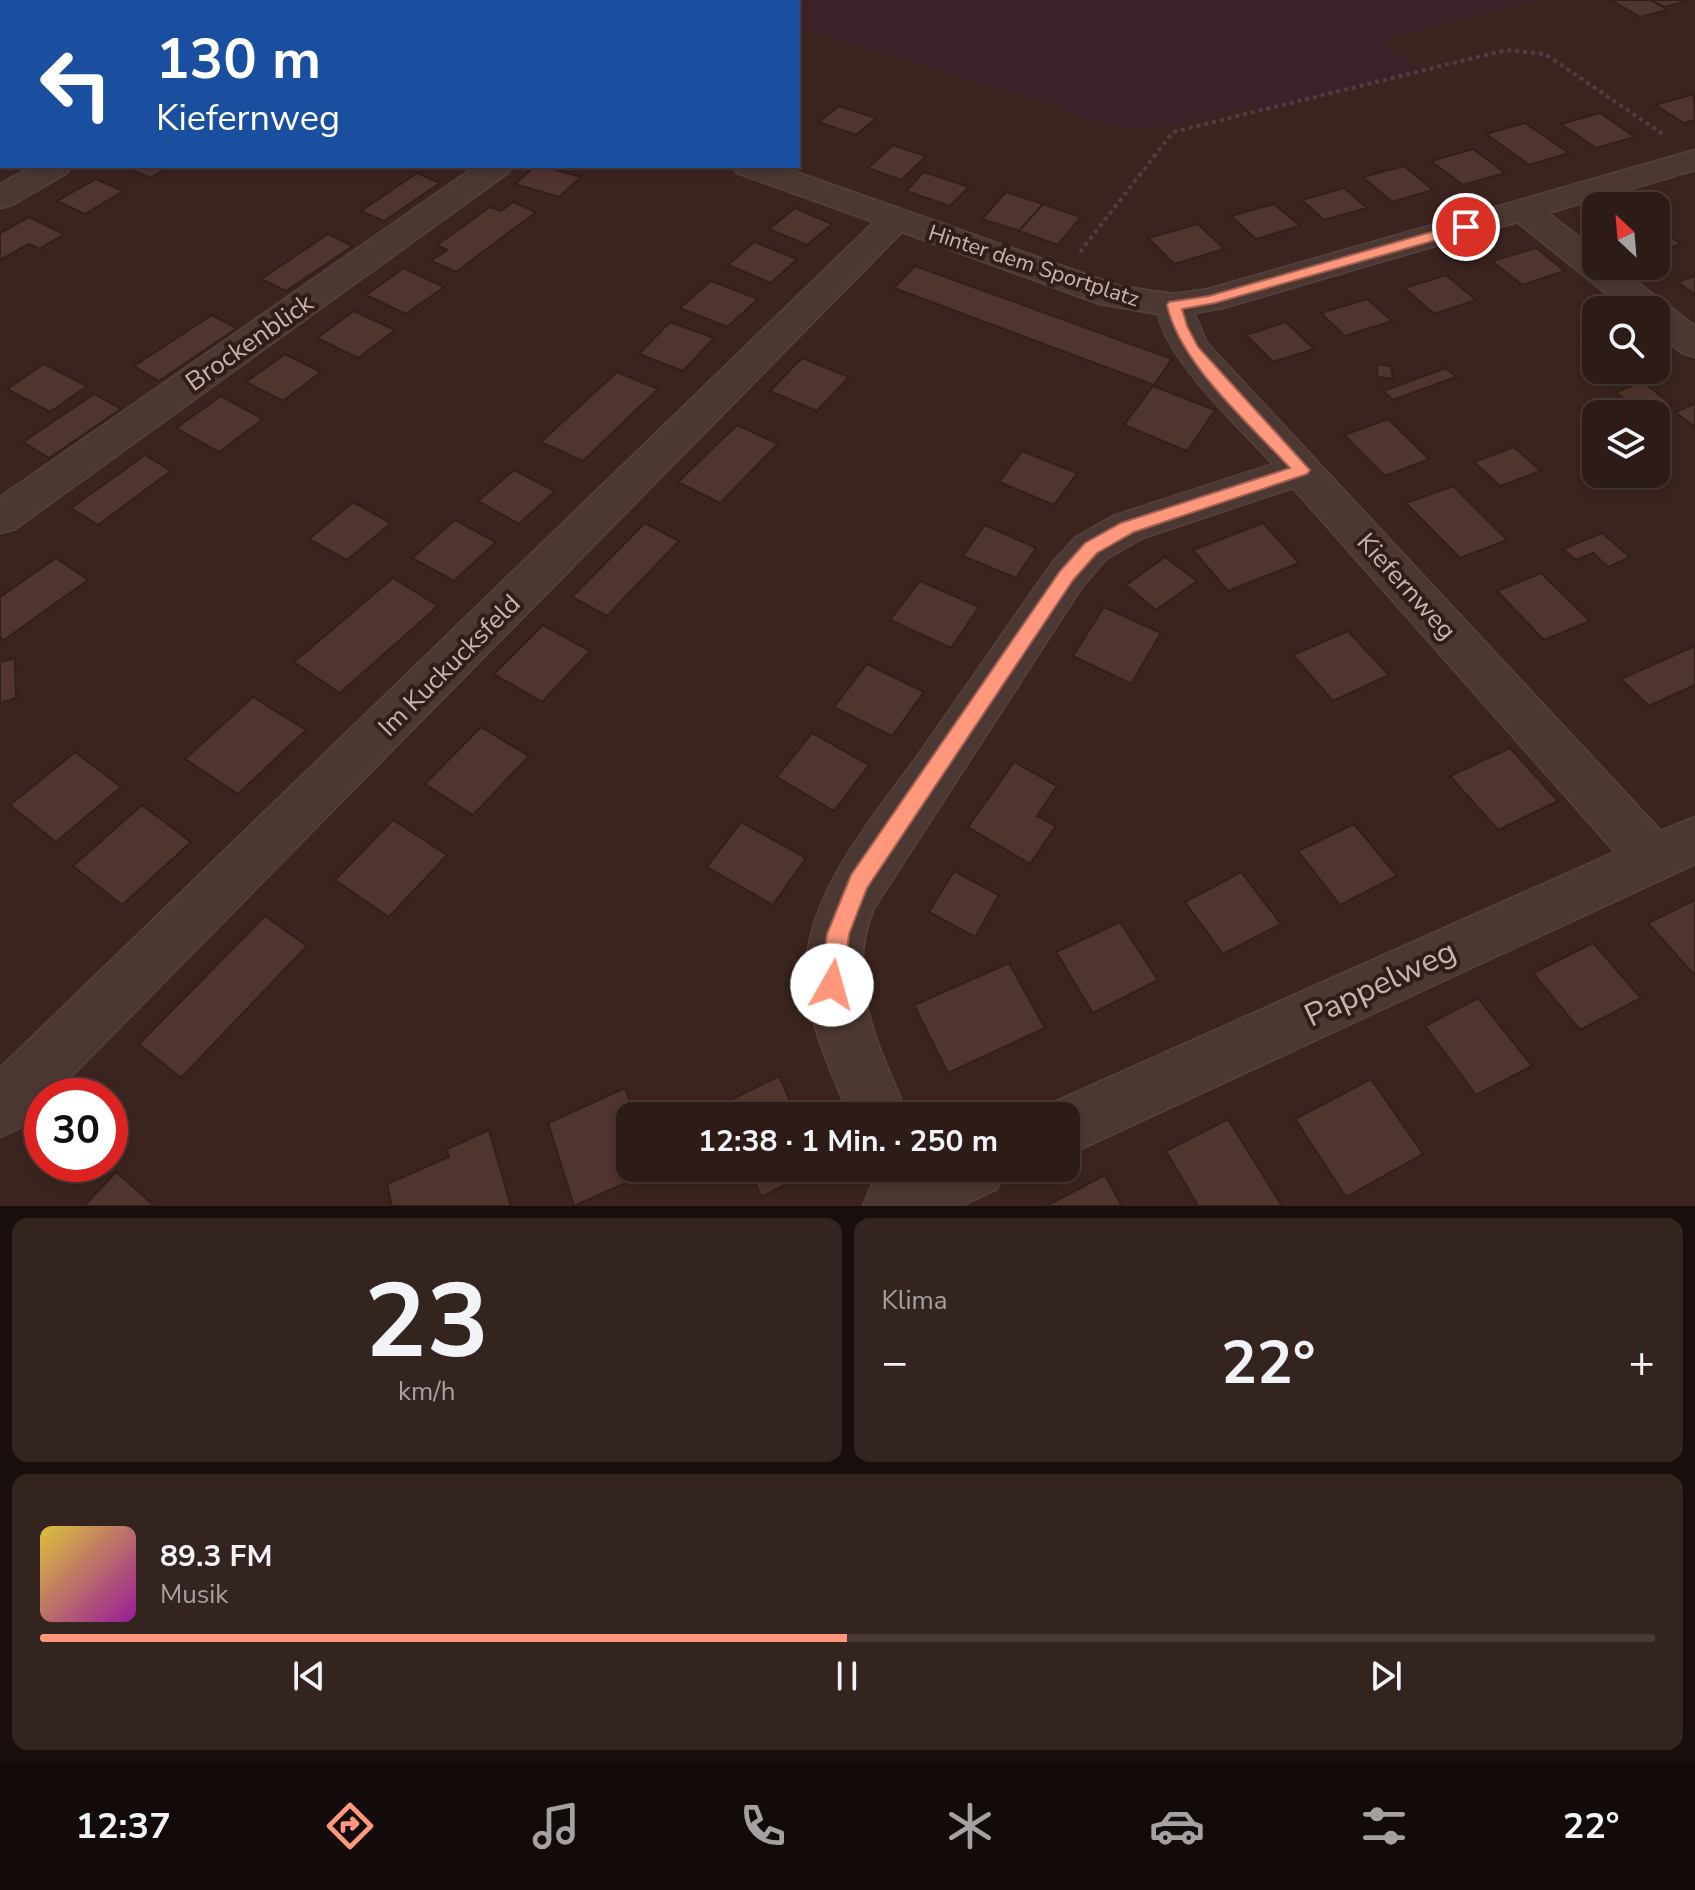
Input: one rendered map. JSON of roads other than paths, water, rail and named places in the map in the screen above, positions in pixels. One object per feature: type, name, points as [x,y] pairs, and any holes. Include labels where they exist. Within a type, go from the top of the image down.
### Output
[{"type":"street","name":"Hinter dem Sportplatz","points":[[754,168],[1113,296],[1174,305],[1220,297],[1523,210],[1685,151]]},
{"type":"street","points":[[0,198],[52,168]]},
{"type":"street","name":"Brockenblick","points":[[0,518],[494,168]]},
{"type":"street","points":[[1523,210],[1632,296]]},
{"type":"street","name":"Im Kuckucksfeld","points":[[0,1108],[896,219]]},
{"type":"street","name":"Kiefernweg","points":[[1174,305],[1179,326],[1192,350],[1301,470],[1675,850]]},
{"type":"street","points":[[1670,325],[1695,345]]},
{"type":"street","points":[[873,1102],[851,1052],[832,985],[838,934],[859,882],[1067,575],[1091,548],[1128,527],[1301,470]]},
{"type":"street","name":"Pappelweg","points":[[1080,1121],[1675,850]]},
{"type":"street","points":[[902,1190],[929,1182]]}]
